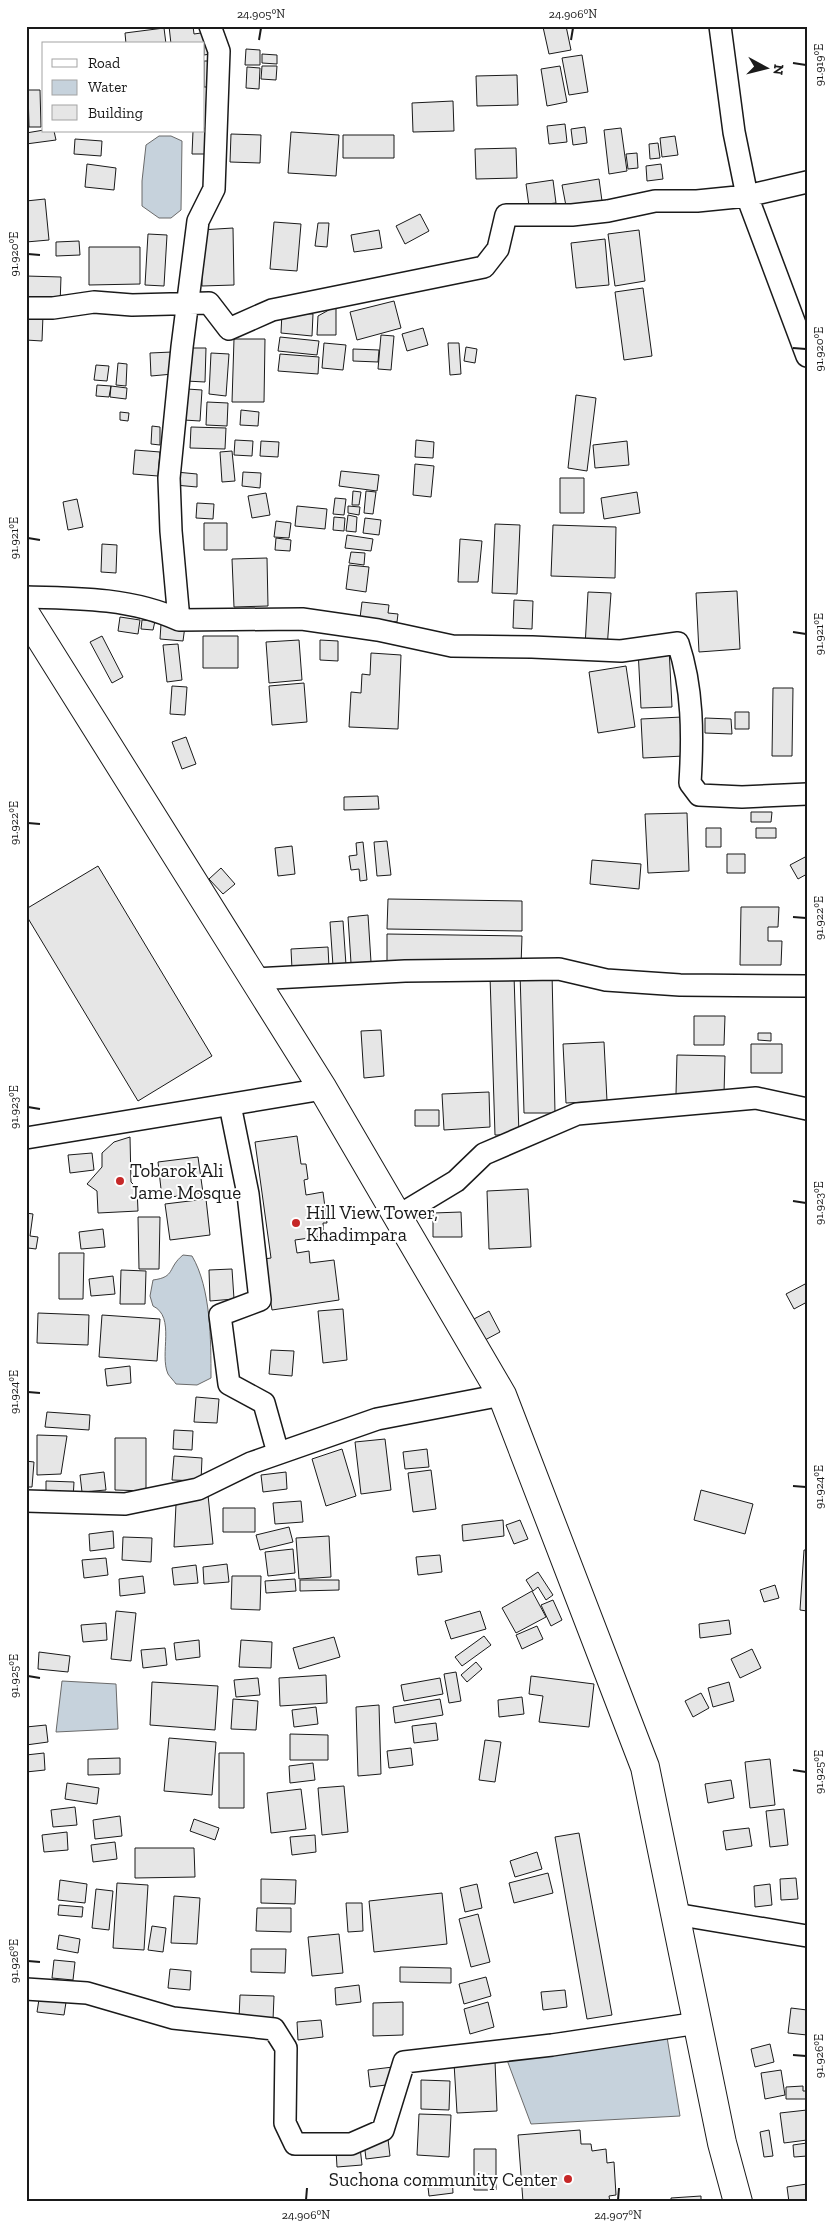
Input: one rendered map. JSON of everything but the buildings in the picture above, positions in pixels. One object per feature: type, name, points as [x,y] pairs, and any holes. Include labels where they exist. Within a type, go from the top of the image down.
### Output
[{"type":"highway","points":[[26,615],[324,1089],[502,1395],[645,1767],[722,2143],[738,2202]]},
{"type":"street","points":[[179,620],[170,531],[169,478],[178,380],[198,221],[214,188],[219,51],[210,26]]},
{"type":"street","points":[[720,26],[734,132],[747,196],[807,356]]},
{"type":"street","points":[[26,308],[53,308],[94,302],[132,305],[209,303],[229,329],[272,310],[484,267],[498,248],[506,215],[572,215],[608,211],[655,201],[697,201],[747,196],[807,182]]},
{"type":"street","points":[[26,597],[89,598],[162,612],[179,620],[302,619],[378,630],[452,646],[621,651],[678,643],[685,665],[693,740],[690,783],[699,795],[742,797],[807,794]]},
{"type":"street","points":[[254,978],[405,971],[559,969],[606,980],[670,985],[807,986]]},
{"type":"street","points":[[26,1138],[324,1089]]},
{"type":"street","points":[[398,1216],[456,1181],[484,1154],[577,1114],[756,1098],[807,1109]]},
{"type":"street","points":[[230,1105],[248,1194],[260,1300],[220,1315],[228,1384],[264,1403],[278,1453]]},
{"type":"street","points":[[26,1501],[125,1504],[198,1489],[251,1463],[377,1419],[502,1395]]},
{"type":"street","points":[[676,1914],[807,1936]]},
{"type":"street","points":[[26,1988],[87,1994],[173,2018],[274,2029],[286,2048],[285,2123],[295,2144],[352,2144],[383,2130],[404,2062],[552,2045],[698,2023]]},
{"type":"water","points":[[159,136],[171,136],[182,141],[181,210],[171,218],[159,218],[142,206],[142,181],[146,145]]},
{"type":"water","points":[[183,1255],[192,1256],[198,1269],[203,1283],[209,1315],[211,1378],[197,1385],[176,1384],[168,1374],[165,1356],[164,1318],[160,1311],[153,1306],[150,1296],[153,1280],[165,1277]]},
{"type":"water","points":[[62,1681],[116,1684],[118,1729],[56,1732]]},
{"type":"water","points":[[667,2037],[680,2116],[531,2124],[504,2052]]},
{"type":"place","name":"Tobarok Ali Jame Mosque","points":[[120,1181]]},
{"type":"place","name":"Hill View Tower, Khadimpara","points":[[296,1223]]},
{"type":"place","name":"Suchona community Center","points":[[568,2179]]}]
